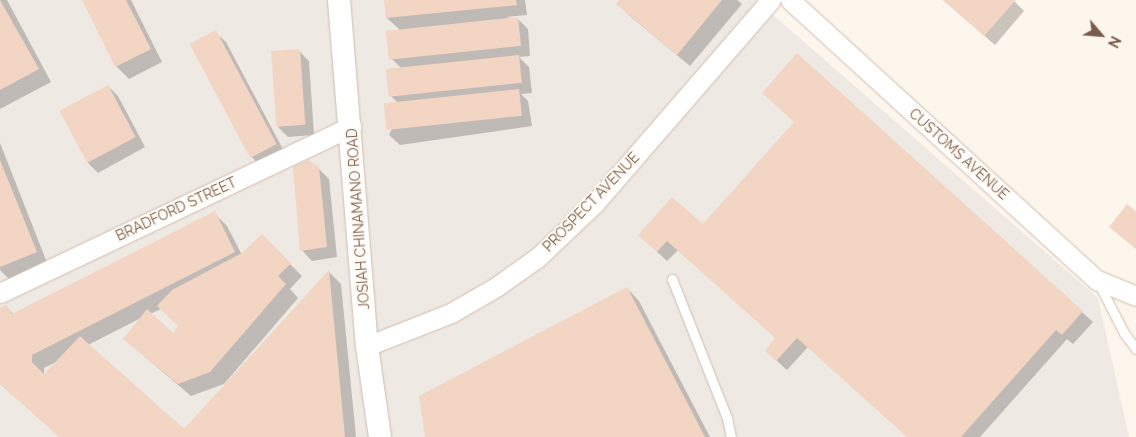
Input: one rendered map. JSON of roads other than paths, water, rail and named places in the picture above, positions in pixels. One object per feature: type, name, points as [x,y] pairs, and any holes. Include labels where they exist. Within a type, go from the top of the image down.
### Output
[{"type":"street","name":"JOSIAH CHINAMANO ROAD","points":[[339,0],[351,126],[367,346],[380,437]]},
{"type":"street","name":"PROSPECT AVENUE","points":[[367,346],[450,313],[496,287],[537,258],[594,204],[771,0]]},
{"type":"street","name":"CUSTOMS AVENUE","points":[[790,0],[1097,280],[1136,296]]},
{"type":"street","name":"BRADFORD STREET","points":[[0,293],[351,126]]},
{"type":"lane","points":[[672,279],[727,418],[731,437]]},
{"type":"lane","points":[[1097,280],[1124,333],[1136,349]]}]
